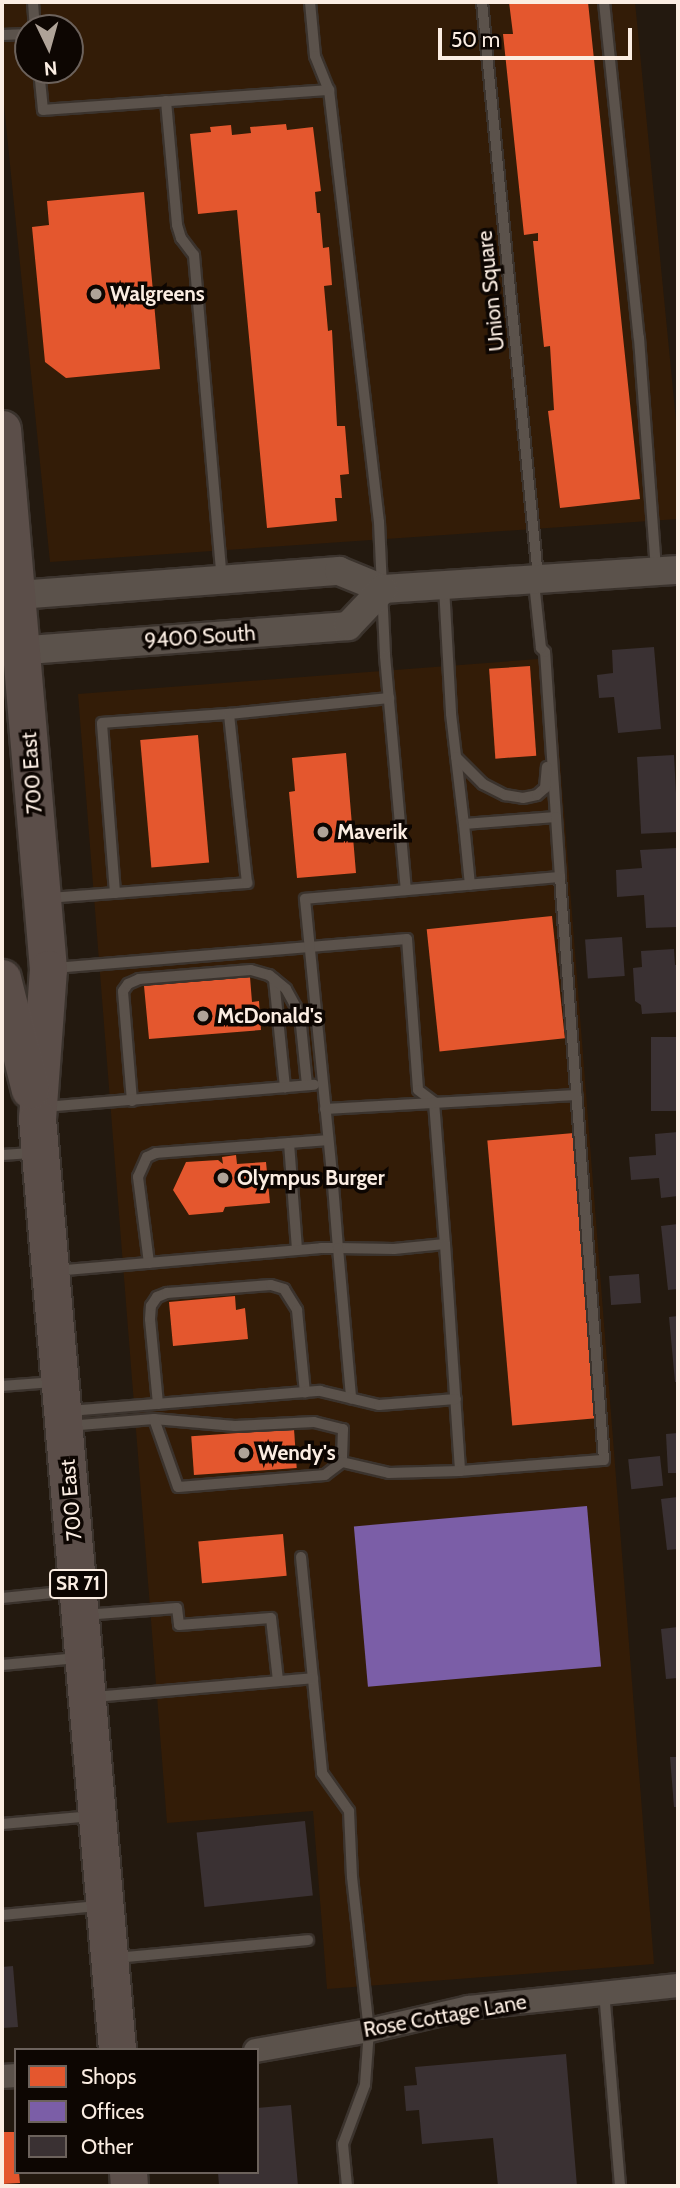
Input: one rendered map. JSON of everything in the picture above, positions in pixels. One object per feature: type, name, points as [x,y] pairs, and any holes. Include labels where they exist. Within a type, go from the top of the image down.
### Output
[{"type":"main road","name":"700 East","points":[[2,429],[18,595],[12,651],[48,969],[38,1126]]},
{"type":"main road","name":"700 East","points":[[2,978],[38,1126],[117,2048]]},
{"type":"street","points":[[18,595],[339,571],[383,589],[536,577],[667,571]]},
{"type":"street","name":"9400 South","points":[[12,651],[348,626],[383,589]]},
{"type":"street","name":"Rose Cottage Lane","points":[[259,2049],[369,2030],[468,2007],[678,1985]]},
{"type":"lane","points":[[310,2],[315,56],[329,90],[379,522],[389,698],[406,890]]},
{"type":"lane","name":"Union Square","points":[[482,2],[541,648]]},
{"type":"lane","points":[[604,2],[639,338],[667,571]]},
{"type":"lane","points":[[40,84],[43,110],[329,90]]},
{"type":"lane","points":[[166,101],[177,225],[181,238],[194,255],[222,579]]},
{"type":"lane","points":[[444,584],[449,676],[470,885]]},
{"type":"lane","points":[[342,1462],[389,1473],[460,1471],[604,1460],[545,652],[541,648],[538,653],[548,775],[545,788],[537,795],[523,798],[505,795],[483,784],[456,757]]},
{"type":"lane","points":[[115,893],[102,723],[389,698]]},
{"type":"lane","points":[[41,898],[247,883],[229,714]]},
{"type":"lane","points":[[464,824],[556,817]]},
{"type":"lane","points":[[351,1398],[305,899],[560,877]]},
{"type":"lane","points":[[48,969],[407,939],[418,1090],[434,1102],[460,1471]]},
{"type":"lane","points":[[132,1101],[123,991],[128,984],[139,979],[251,970],[274,979],[286,989],[296,1007],[301,1026],[307,1085]]},
{"type":"lane","points":[[274,979],[285,1087]]},
{"type":"lane","points":[[2,1156],[38,1126],[132,1101],[323,1084]]},
{"type":"lane","points":[[325,1108],[577,1095]]},
{"type":"lane","points":[[149,1263],[138,1177],[147,1157],[156,1153],[328,1140]]},
{"type":"lane","points":[[289,1143],[297,1250]]},
{"type":"lane","points":[[51,1271],[297,1250],[394,1249],[445,1244]]},
{"type":"lane","points":[[158,1404],[151,1306],[157,1297],[180,1292],[271,1285],[284,1289],[297,1310],[305,1393]]},
{"type":"lane","points":[[2,1386],[63,1406],[154,1419],[235,1426],[314,1422],[343,1429],[342,1462]]},
{"type":"lane","points":[[63,1406],[158,1404],[320,1391],[379,1405],[456,1399]]},
{"type":"lane","points":[[154,1419],[178,1487],[325,1475],[342,1462]]},
{"type":"lane","points":[[302,1557],[322,1773],[349,1811],[352,1877],[369,2030],[365,2085],[343,2144],[347,2186]]},
{"type":"lane","points":[[2,1598],[177,1608],[179,1625],[271,1618],[278,1680]]},
{"type":"lane","points":[[2,1665],[84,1658]]},
{"type":"lane","points":[[87,1698],[313,1678]]},
{"type":"lane","points":[[2,1824],[97,1816]]},
{"type":"lane","points":[[2,1914],[104,1906]]},
{"type":"lane","points":[[109,1958],[309,1940]]},
{"type":"lane","points":[[604,1991],[620,2186]]},
{"type":"shaded area","points":[[2,2],[635,2],[678,441],[678,519],[50,562],[2,85]]},
{"type":"shaded area","points":[[552,658],[654,1964],[327,1989],[313,1811],[167,1823],[78,694]]},
{"type":"building: Shops","points":[[509,2],[588,2],[640,499],[560,508],[548,411],[554,410],[550,346],[544,347],[533,241],[538,241],[538,233],[524,235],[503,34],[513,34]]},
{"type":"building: Shops","points":[[286,124],[287,130],[313,127],[321,191],[315,192],[317,213],[320,213],[323,248],[329,247],[332,285],[324,286],[328,331],[332,330],[337,426],[345,426],[349,474],[340,475],[342,498],[335,498],[337,521],[267,528],[237,210],[198,214],[190,134],[211,132],[210,127],[231,125],[232,135],[251,133],[250,127]]},
{"type":"building: Shops","name":"Walgreens","points":[[144,192],[160,369],[66,378],[45,362],[32,227],[49,225],[47,201]]},
{"type":"building: Shops","points":[[530,666],[536,756],[495,759],[489,669]]},
{"type":"building: Shops","points":[[198,735],[209,863],[151,868],[140,740]]},
{"type":"building: Shops","name":"Maverik","points":[[346,753],[356,873],[297,878],[289,792],[295,791],[292,758]]},
{"type":"building: Shops","points":[[552,916],[565,1038],[440,1051],[427,929]]},
{"type":"building: Shops","name":"McDonald's","points":[[250,977],[252,1002],[259,1001],[261,1030],[149,1039],[144,986]]},
{"type":"building: Shops","points":[[574,1133],[599,1418],[512,1425],[487,1141]]},
{"type":"building: Shops","name":"Olympus Burger","points":[[236,1155],[237,1164],[266,1162],[270,1203],[225,1207],[223,1212],[189,1215],[173,1190],[186,1162],[218,1160],[223,1164],[222,1157]]},
{"type":"building: Shops","points":[[235,1296],[236,1310],[245,1308],[248,1339],[173,1346],[169,1302]]},
{"type":"building: Shops","name":"Wendy's","points":[[294,1429],[297,1468],[194,1475],[191,1436]]},
{"type":"building: Shops","points":[[283,1534],[287,1576],[202,1583],[198,1541]]},
{"type":"building: Shops","points":[[2,2132],[14,2132],[14,2174],[19,2174],[20,2183],[2,2184]]},
{"type":"building: Offices","points":[[587,1506],[601,1666],[368,1687],[354,1526]]},
{"type":"building: Other","points":[[654,647],[661,729],[618,733],[614,697],[599,698],[597,675],[613,673],[612,650]]},
{"type":"building: Other","points":[[674,755],[678,832],[641,834],[637,757]]},
{"type":"building: Other","points":[[677,848],[678,927],[646,928],[644,895],[617,897],[616,870],[642,868],[640,850]]},
{"type":"building: Other","points":[[622,937],[625,976],[588,978],[585,940]]},
{"type":"building: Other","points":[[674,949],[675,965],[678,965],[678,1012],[642,1014],[641,1005],[635,1001],[633,968],[642,967],[641,951]]},
{"type":"building: Other","points":[[651,1037],[678,1037],[678,1111],[651,1111]]},
{"type":"building: Other","points":[[678,1132],[678,1196],[661,1198],[659,1178],[631,1180],[629,1157],[656,1155],[655,1134]]},
{"type":"building: Other","points":[[678,1224],[678,1289],[668,1290],[661,1226]]},
{"type":"building: Other","points":[[639,1274],[641,1303],[611,1305],[609,1276]]},
{"type":"building: Other","points":[[678,1316],[678,1382],[675,1382],[669,1317]]},
{"type":"building: Other","points":[[678,1433],[678,1473],[668,1473],[666,1434]]},
{"type":"building: Other","points":[[660,1456],[663,1486],[631,1489],[628,1459]]},
{"type":"building: Other","points":[[678,1497],[678,1549],[667,1550],[661,1499]]},
{"type":"building: Other","points":[[678,1627],[678,1678],[666,1679],[661,1629]]},
{"type":"building: Other","points":[[670,1757],[678,1757],[678,1807],[674,1807]]},
{"type":"building: Other","points":[[305,1821],[313,1896],[204,1907],[197,1832]]},
{"type":"building: Other","points":[[13,1966],[18,2027],[2,2028],[2,1967]]},
{"type":"building: Other","points":[[566,2054],[577,2186],[498,2186],[493,2138],[422,2144],[419,2110],[406,2111],[404,2086],[417,2085],[415,2067]]},
{"type":"building: Other","points":[[291,2105],[298,2186],[219,2186],[218,2174],[259,2174],[259,2108]]},
{"type":"place","name":"Walgreens","points":[[96,294]]},
{"type":"place","name":"Maverik","points":[[323,832]]},
{"type":"place","name":"McDonald's","points":[[203,1016]]},
{"type":"place","name":"Olympus Burger","points":[[223,1178]]},
{"type":"place","name":"Wendy's","points":[[244,1453]]}]
